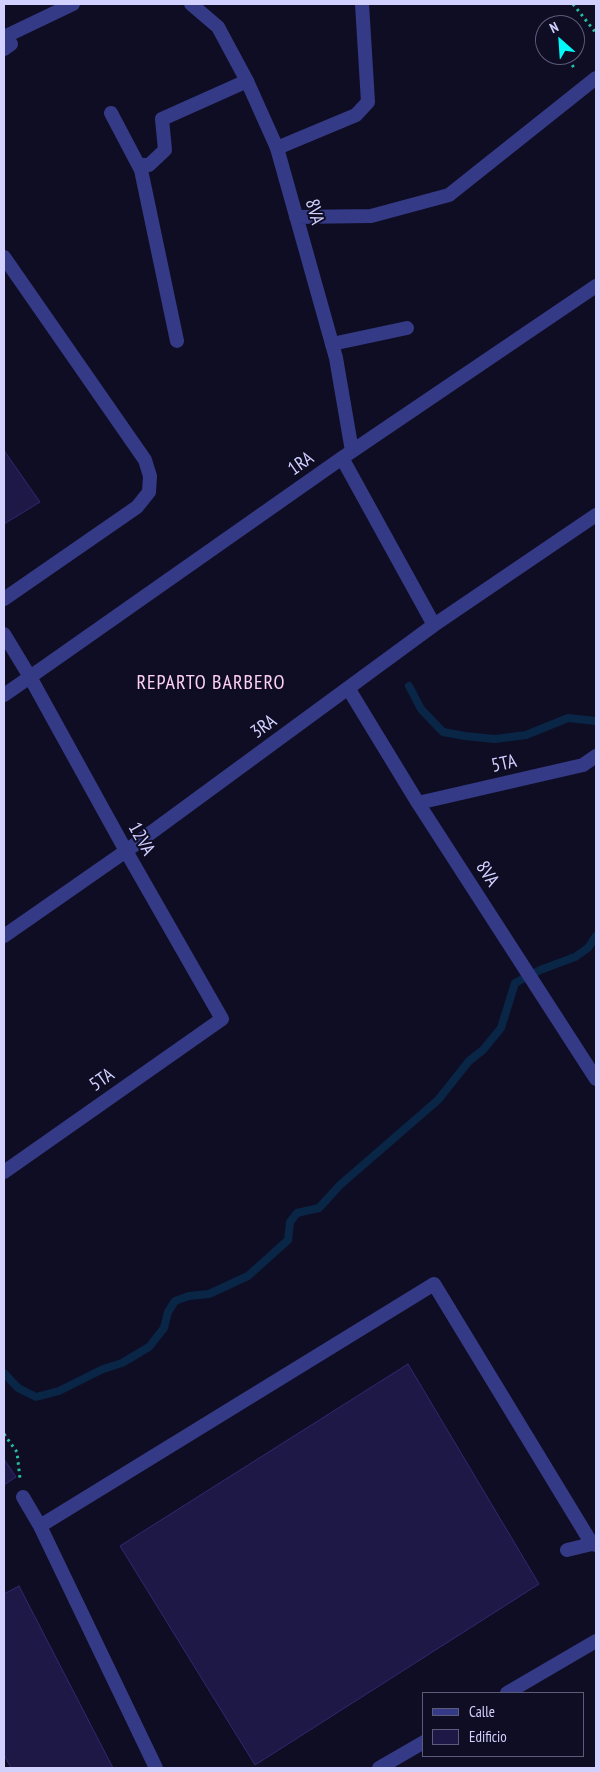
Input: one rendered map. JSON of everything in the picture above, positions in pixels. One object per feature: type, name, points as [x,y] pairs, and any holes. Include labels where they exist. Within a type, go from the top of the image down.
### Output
[{"type":"street","points":[[5,41],[73,4]]},
{"type":"street","name":"8VA","points":[[191,4],[218,27],[247,81],[277,148],[332,344],[347,454],[434,625]]},
{"type":"street","points":[[277,148],[356,115],[368,102],[362,4]]},
{"type":"street","points":[[296,217],[371,216],[449,195],[596,78]]},
{"type":"street","points":[[139,165],[149,165],[165,150],[162,119],[247,81]]},
{"type":"street","points":[[111,113],[139,165],[177,341]]},
{"type":"street","points":[[4,257],[145,460],[150,476],[149,492],[137,507],[4,599]]},
{"type":"street","name":"1RA","points":[[4,695],[347,454],[596,286]]},
{"type":"street","points":[[332,344],[407,328]]},
{"type":"street","name":"3RA","points":[[4,936],[126,851],[434,625],[596,515]]},
{"type":"street","name":"12VA","points":[[4,634],[222,1019]]},
{"type":"street","name":"8VA","points":[[348,688],[418,803],[596,1079]]},
{"type":"street","name":"5TA","points":[[418,803],[583,765],[596,756]]},
{"type":"street","name":"5TA","points":[[4,1172],[222,1019]]},
{"type":"street","points":[[40,1526],[434,1284],[594,1544],[567,1550]]},
{"type":"street","points":[[23,1497],[40,1526],[156,1768]]},
{"type":"street","points":[[509,1692],[596,1641]]},
{"type":"street","points":[[379,1768],[422,1743]]},
{"type":"path","points":[[573,4],[596,34]]},
{"type":"path","points":[[4,1434],[16,1452],[23,1497]]},
{"type":"building","points":[[4,453],[40,502],[4,524]]},
{"type":"building","points":[[408,1364],[539,1584],[255,1765],[120,1546]]},
{"type":"building","points":[[4,1459],[16,1477],[4,1485]]},
{"type":"building","points":[[19,1586],[113,1768],[11,1768],[4,1755],[4,1594]]},
{"type":"waterway","points":[[409,686],[421,709],[443,732],[495,739],[526,735],[568,718],[596,721]]},
{"type":"waterway","points":[[4,1373],[18,1388],[36,1397],[59,1391],[103,1369],[122,1363],[149,1347],[164,1328],[168,1312],[175,1301],[189,1296],[209,1294],[248,1276],[288,1240],[290,1222],[297,1213],[319,1208],[340,1185],[438,1100],[469,1061],[483,1050],[501,1028],[515,983],[540,970],[575,957],[588,948],[596,936]]},
{"type":"district","name":"REPARTO BARBERO","points":[[211,683]]}]
